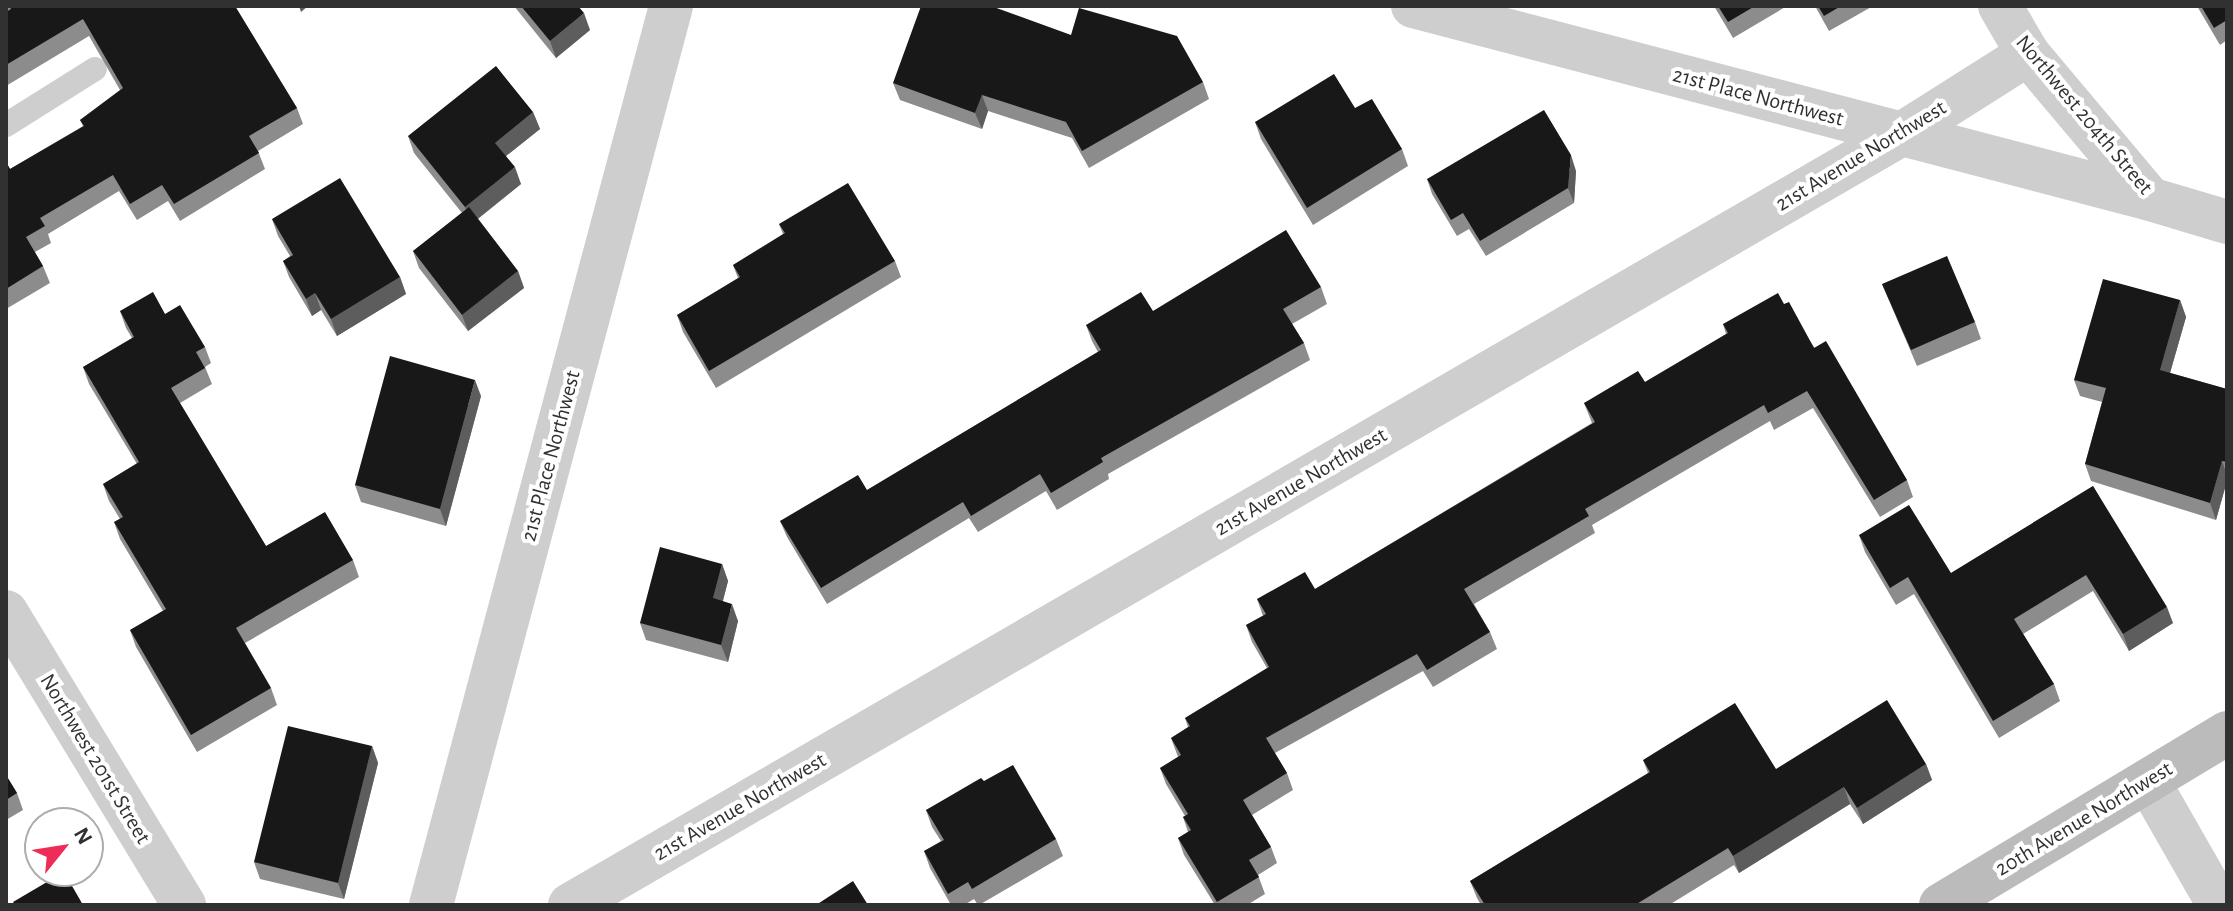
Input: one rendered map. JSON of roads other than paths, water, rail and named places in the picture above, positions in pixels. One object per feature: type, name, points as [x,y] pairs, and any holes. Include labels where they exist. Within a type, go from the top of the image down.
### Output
[{"type":"street","name":"21st Place Northwest","points":[[431,905],[671,6]]},
{"type":"street","name":"21st Place Northwest","points":[[1413,6],[2150,199]]},
{"type":"street","name":"Northwest 204th Street","points":[[2000,6],[2028,54],[2150,199],[2227,222]]},
{"type":"street","name":"21st Avenue Northwest","points":[[570,905],[1900,135],[2028,54]]},
{"type":"street","name":"Northwest 201st Street","points":[[6,612],[184,905]]},
{"type":"street","name":"20th Avenue Northwest","points":[[1941,905],[2227,733]]},
{"type":"street","points":[[2148,781],[2219,905]]},
{"type":"lane","points":[[6,125],[95,69]]}]
